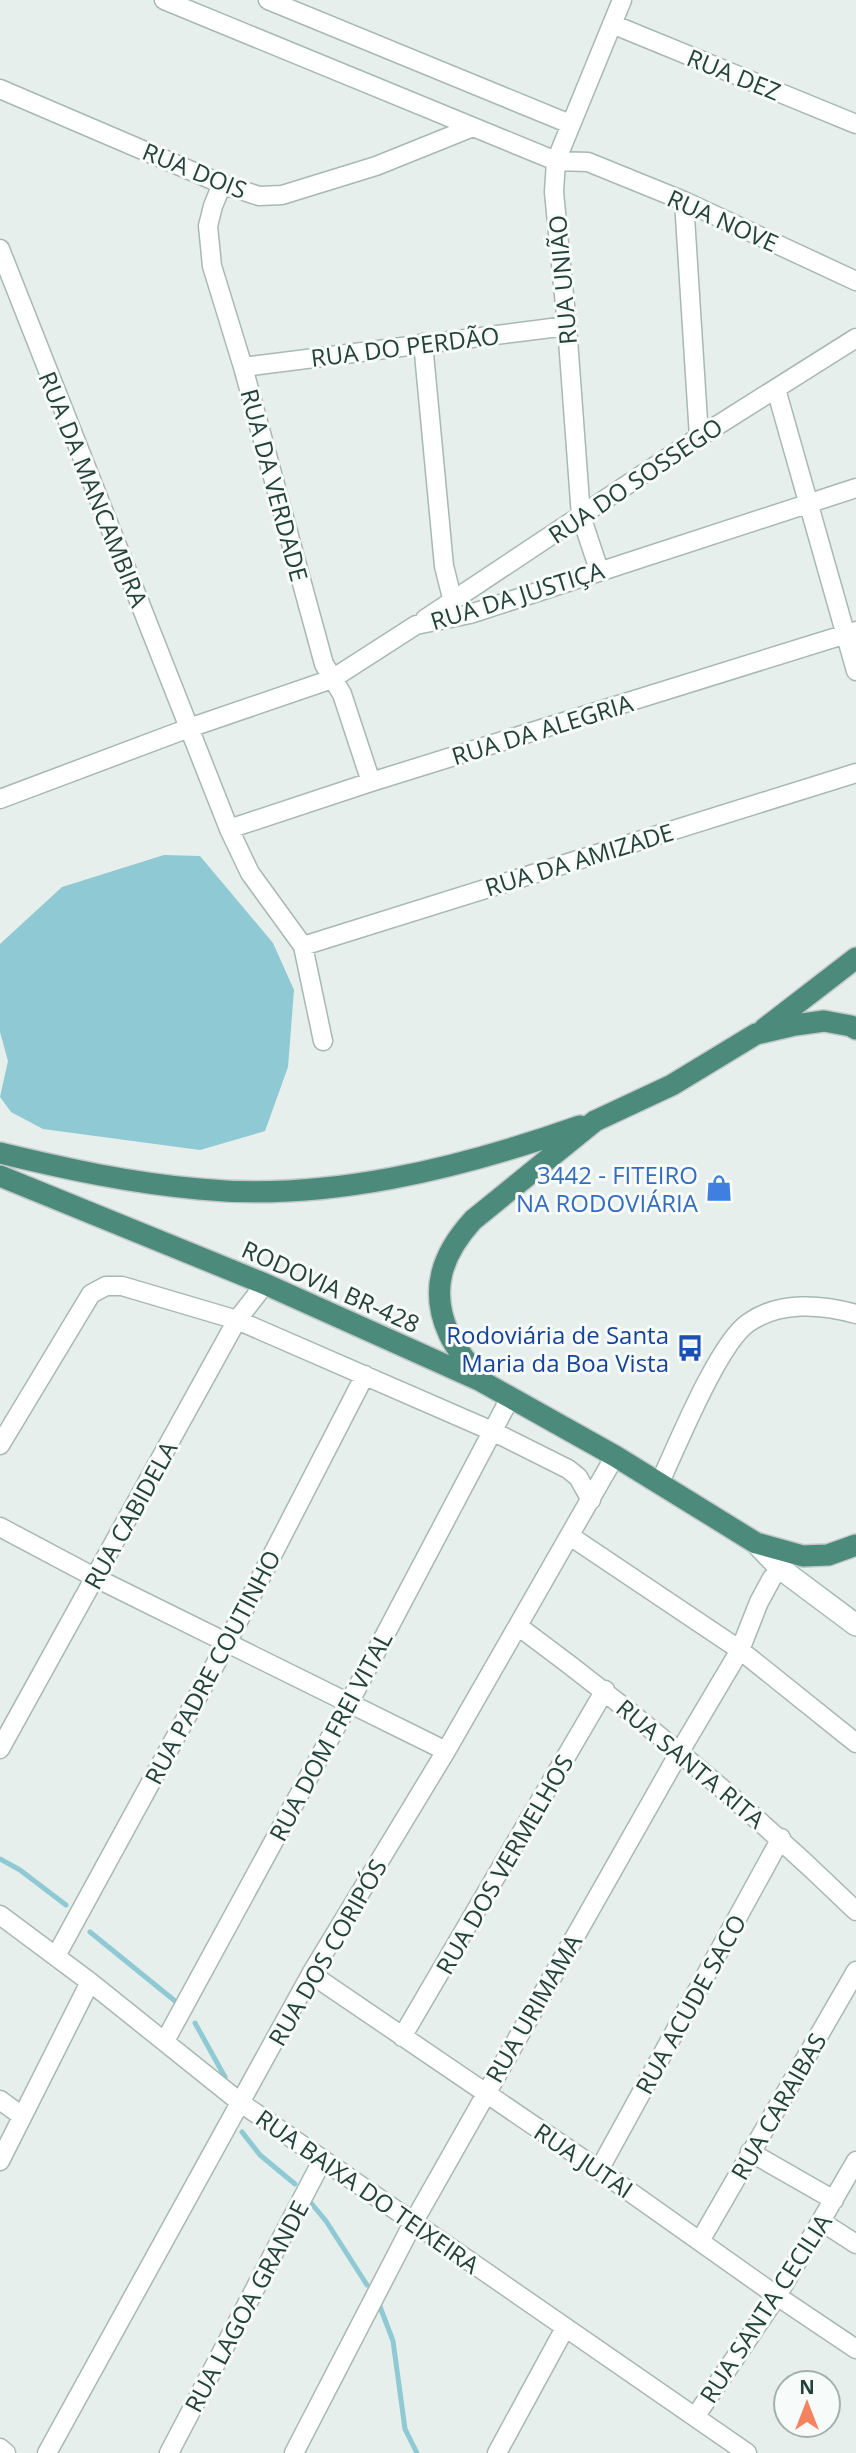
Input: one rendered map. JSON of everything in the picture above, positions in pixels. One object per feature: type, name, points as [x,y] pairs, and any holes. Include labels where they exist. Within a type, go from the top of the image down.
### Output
[{"type":"highway","points":[[0,1153],[92,1175],[201,1189],[295,1191],[404,1177],[522,1147],[595,1121],[673,1085],[757,1034],[856,958]]},
{"type":"highway","points":[[757,1034],[824,1021],[851,1026],[856,1030]]},
{"type":"highway","points":[[481,1381],[449,1335],[439,1288],[443,1262],[458,1237],[473,1220],[595,1121]]},
{"type":"highway","name":"RODOVIA BR-428","points":[[0,1176],[265,1284],[481,1381],[660,1482],[756,1543],[803,1556],[828,1555],[856,1545]]},
{"type":"main road","points":[[756,1543],[781,1569],[856,1625]]},
{"type":"street","points":[[164,0],[556,161]]},
{"type":"street","points":[[268,0],[570,124],[573,146],[589,162]]},
{"type":"street","name":"RUA UNIÃO","points":[[598,570],[581,516],[554,192],[556,161],[622,0]]},
{"type":"street","name":"RUA DEZ","points":[[612,24],[856,124]]},
{"type":"street","points":[[0,89],[0,94]]},
{"type":"street","name":"RUA DOIS","points":[[0,89],[222,184],[259,196],[282,195],[376,166],[473,127]]},
{"type":"street","name":"RUA NOVE","points":[[556,161],[589,162],[684,201],[856,281]]},
{"type":"street","name":"RUA DA VERDADE","points":[[222,184],[208,226],[212,266],[243,367],[324,664],[342,694],[371,782]]},
{"type":"street","points":[[684,201],[699,437]]},
{"type":"street","name":"RUA DA MANCAMBIRA","points":[[0,249],[229,829],[250,873],[303,946]]},
{"type":"street","name":"RUA DO PERDÃO","points":[[243,367],[567,326]]},
{"type":"street","name":"RUA DO SOSSEGO","points":[[416,625],[699,437],[856,338]]},
{"type":"street","points":[[423,344],[444,566],[453,602]]},
{"type":"street","points":[[776,389],[808,503],[850,632],[856,671]]},
{"type":"street","name":"RUA DA JUSTIÇA","points":[[190,728],[332,678],[416,625],[470,614],[598,570],[856,488]]},
{"type":"street","name":"RUA DA ALEGRIA","points":[[229,829],[850,632]]},
{"type":"street","points":[[0,799],[190,728]]},
{"type":"street","name":"RUA DA AMIZADE","points":[[303,946],[856,773]]},
{"type":"street","points":[[303,946],[323,1041]]},
{"type":"street","name":"RUA CABIDELA","points":[[0,1749],[237,1320],[265,1284]]},
{"type":"street","points":[[0,1444],[91,1294],[106,1286],[122,1286],[237,1320],[492,1431],[568,1469],[578,1477],[592,1500]]},
{"type":"street","points":[[660,1482],[722,1354],[746,1324],[772,1311],[804,1306],[856,1314]]},
{"type":"street","name":"RUA PADRE COUTINHO","points":[[56,1956],[228,1641],[365,1375]]},
{"type":"street","name":"RUA DOM FREI VITAL","points":[[165,2041],[349,1703],[509,1398]]},
{"type":"street","name":"RUA DOS CORIPÓS","points":[[47,2453],[311,1974],[446,1751],[615,1456]]},
{"type":"street","points":[[0,1527],[96,1578],[446,1751]]},
{"type":"street","points":[[570,1536],[740,1650],[856,1743]]},
{"type":"street","name":"RUA URIMAMA","points":[[294,2453],[414,2222],[485,2093],[740,1650],[759,1602],[772,1578],[781,1569]]},
{"type":"street","name":"RUA SANTA RITA","points":[[518,1626],[605,1690],[781,1838],[856,1911]]},
{"type":"street","name":"RUA DOS VERMELHOS","points":[[402,2037],[605,1690]]},
{"type":"street","name":"RUA ACUDE SACO","points":[[599,2170],[781,1838]]},
{"type":"street","name":"RUA BAIXA DO TEIXEIRA","points":[[0,1915],[90,1982],[241,2103],[747,2453]]},
{"type":"street","name":"RUA CARAIBAS","points":[[700,2241],[856,1971]]},
{"type":"street","name":"RUA JUTAI","points":[[311,1974],[856,2349]]},
{"type":"street","points":[[0,2161],[90,1982]]},
{"type":"street","points":[[0,2100],[22,2116]]},
{"type":"street","points":[[750,2152],[834,2200]]},
{"type":"street","name":"RUA LAGOA GRANDE","points":[[169,2453],[323,2160]]},
{"type":"street","name":"RUA SANTA CECILIA","points":[[695,2417],[777,2296],[856,2161]]},
{"type":"street","points":[[822,2222],[856,2244]]},
{"type":"street","points":[[497,2453],[565,2328]]},
{"type":"street","points":[[0,2448],[6,2453]]},
{"type":"water","points":[[164,855],[200,856],[273,943],[294,990],[288,1067],[265,1131],[200,1150],[43,1129],[11,1112],[0,1097],[8,1061],[0,1032],[0,944],[62,887]]},
{"type":"waterway","points":[[0,1859],[20,1870],[66,1905]]},
{"type":"waterway","points":[[90,1932],[180,2005]]},
{"type":"waterway","points":[[195,2023],[225,2077]]},
{"type":"waterway","points":[[242,2132],[260,2155],[295,2184]]},
{"type":"waterway","points":[[311,2203],[326,2221],[367,2285]]},
{"type":"waterway","points":[[379,2304],[393,2341],[405,2429],[417,2453]]},
{"type":"place","name":"3442 - FITEIRO NA RODOVIÁRIA","points":[[719,1188]]},
{"type":"place","name":"Rodoviária de Santa Maria da Boa Vista","points":[[690,1348]]}]
